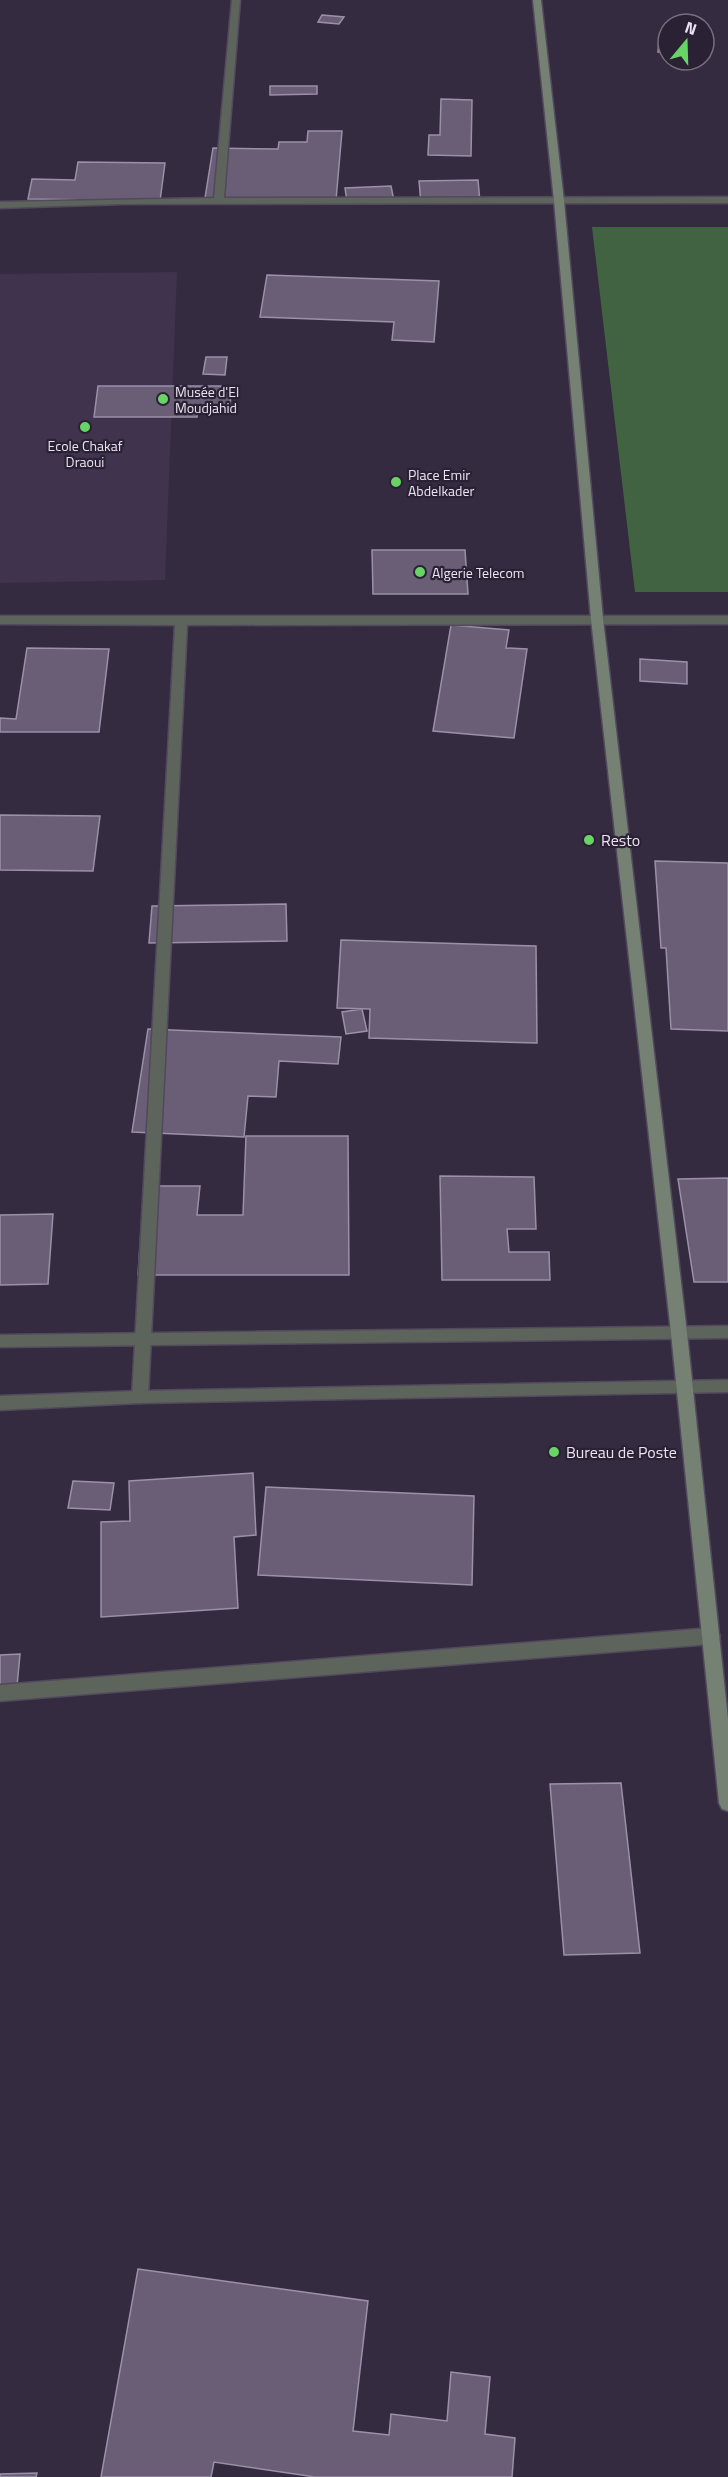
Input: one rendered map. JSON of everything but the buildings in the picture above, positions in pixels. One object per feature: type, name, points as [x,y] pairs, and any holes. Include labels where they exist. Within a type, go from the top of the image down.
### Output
[{"type":"main road","points":[[537,0],[559,201],[597,619],[679,1333],[728,1803]]},
{"type":"street","points":[[219,201],[236,0]]},
{"type":"street","points":[[0,205],[219,201],[728,200]]},
{"type":"street","points":[[0,621],[728,620]]},
{"type":"street","points":[[140,1397],[181,622]]},
{"type":"street","points":[[0,1341],[728,1332]]},
{"type":"street","points":[[0,1403],[140,1397],[728,1386]]},
{"type":"street","points":[[0,1693],[711,1636]]},
{"type":"shaded area","name":"Ecole Chakaf Draoui","points":[[177,272],[165,580],[0,583],[0,274]]},
{"type":"green space","points":[[592,227],[728,227],[728,592],[635,592]]},
{"type":"place","name":"Musée d'El Moudjahid","points":[[163,399]]},
{"type":"place","name":"Ecole Chakaf Draoui","points":[[85,427]]},
{"type":"place","name":"Place Emir Abdelkader","points":[[396,482]]},
{"type":"place","name":"Algerie Telecom","points":[[420,572]]},
{"type":"place","name":"Resto","points":[[589,840]]},
{"type":"place","name":"Bureau de Poste","points":[[554,1452]]}]
